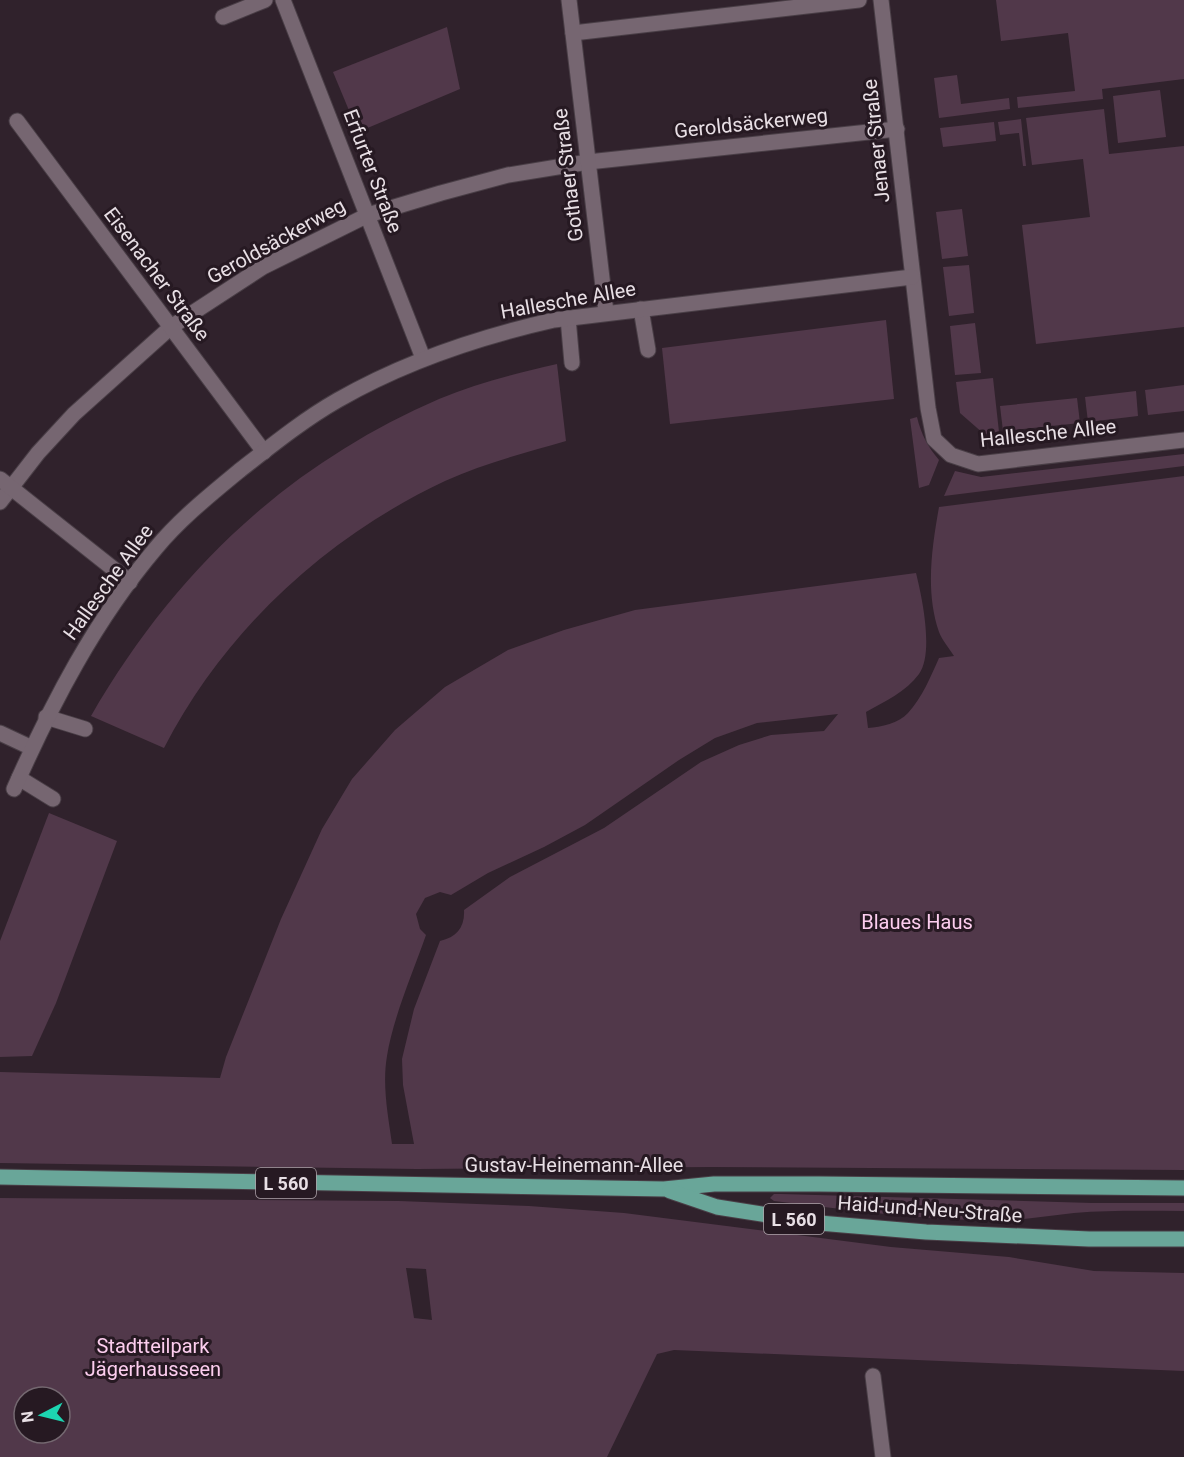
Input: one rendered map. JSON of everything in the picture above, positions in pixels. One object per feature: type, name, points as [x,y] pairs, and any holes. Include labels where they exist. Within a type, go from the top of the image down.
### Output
[{"type":"main road","name":"Gustav-Heinemann-Allee","points":[[0,1177],[664,1190],[714,1184],[1184,1188]]},
{"type":"main road","name":"Haid-und-Neu-Straße","points":[[664,1190],[717,1207],[819,1223],[926,1232],[1089,1239],[1184,1239]]},
{"type":"street","points":[[223,17],[265,0]]},
{"type":"street","name":"Erfurter Straße","points":[[283,0],[423,358]]},
{"type":"street","name":"Gothaer Straße","points":[[569,0],[606,312]]},
{"type":"street","points":[[573,33],[860,0]]},
{"type":"street","name":"Jenaer Straße","points":[[881,0],[912,277]]},
{"type":"street","name":"Eisenacher Straße","points":[[17,121],[264,452]]},
{"type":"street","name":"Geroldsäckerweg","points":[[0,502],[5,483],[38,453],[74,414],[171,327],[263,267],[368,215],[508,176],[588,162],[897,129]]},
{"type":"street","name":"Hallesche Allee","points":[[53,799],[16,783],[46,717],[76,662],[129,582],[157,546],[187,516],[264,452],[302,423],[338,400],[423,358],[507,331],[606,312],[912,277],[934,439],[951,455],[978,464],[1184,440]]},
{"type":"street","points":[[641,309],[648,350]]},
{"type":"street","points":[[568,318],[572,363]]},
{"type":"street","points":[[5,483],[129,582]]},
{"type":"street","points":[[46,717],[85,729]]},
{"type":"street","points":[[0,733],[32,748]]},
{"type":"street","points":[[873,1376],[884,1457]]},
{"type":"green space","points":[[996,0],[1184,0],[1184,79],[1102,89],[1103,99],[1018,108],[1017,97],[1075,91],[1068,33],[1001,41]]},
{"type":"green space","points":[[447,27],[460,89],[358,132],[333,72]]},
{"type":"green space","points":[[957,75],[961,104],[1009,98],[1010,109],[939,118],[934,78]]},
{"type":"green space","points":[[1160,90],[1166,137],[1118,143],[1113,96]]},
{"type":"green space","points":[[1104,109],[1109,154],[1184,146],[1184,327],[1036,344],[1022,225],[1090,217],[1083,159],[1032,165],[1026,118]]},
{"type":"green space","points":[[1021,119],[1026,166],[1023,166],[1019,133],[1000,135],[998,122]]},
{"type":"green space","points":[[994,122],[996,141],[943,147],[940,128]]},
{"type":"green space","points":[[962,209],[968,256],[942,259],[936,212]]},
{"type":"green space","points":[[969,265],[974,313],[949,316],[943,267]]},
{"type":"green space","points":[[886,320],[894,399],[670,424],[662,348]]},
{"type":"green space","points":[[975,323],[981,373],[955,375],[950,326]]},
{"type":"green space","points":[[557,364],[566,441],[490,464],[445,481],[359,530],[320,559],[248,626],[217,664],[189,705],[164,748],[91,716],[159,615],[239,528],[284,490],[332,456],[384,426],[439,399],[483,383]]},
{"type":"green space","points":[[993,378],[999,432],[984,434],[960,413],[956,382]]},
{"type":"green space","points":[[1184,385],[1184,411],[1148,415],[1145,390]]},
{"type":"green space","points":[[1136,391],[1138,416],[1088,422],[1085,397]]},
{"type":"green space","points":[[1077,398],[1080,423],[1003,431],[1000,406]]},
{"type":"green space","points":[[917,417],[925,440],[939,460],[929,485],[919,488],[910,419]]},
{"type":"green space","points":[[1184,454],[1184,466],[944,496],[955,471],[981,477]]},
{"type":"green space","name":"Blaues Haus","points":[[1184,476],[1184,1170],[711,1167],[417,1169],[0,1163],[0,1072],[220,1078],[226,1057],[281,919],[322,829],[352,779],[395,730],[445,687],[508,650],[564,630],[635,610],[916,573],[925,625],[926,653],[923,665],[919,674],[908,686],[866,712],[868,728],[889,724],[900,719],[913,707],[922,694],[939,658],[954,656],[939,632],[932,601],[932,553],[939,507]],"holes":[[[838,714],[824,731],[771,735],[739,745],[701,762],[604,828],[510,877],[464,910],[459,930],[451,937],[440,941],[414,1009],[402,1059],[403,1085],[414,1144],[392,1144],[385,1089],[387,1056],[399,1011],[426,935],[420,929],[416,914],[425,898],[440,892],[451,895],[488,873],[585,825],[715,738],[757,723]]]},
{"type":"green space","points":[[49,813],[117,841],[56,1003],[32,1056],[0,1057],[0,941]]},
{"type":"green space","points":[[774,1194],[1092,1203],[1184,1203],[1184,1211],[1088,1212],[1027,1219],[981,1220],[862,1211],[774,1201],[770,1198]]},
{"type":"green space","name":"Stadtteilpark Jägerhausseen","points":[[0,1198],[399,1201],[529,1206],[624,1213],[891,1247],[1009,1257],[1094,1271],[1184,1273],[1184,1371],[674,1350],[657,1354],[607,1457],[0,1457]],"holes":[[[406,1268],[426,1269],[432,1320],[414,1318]]]}]
